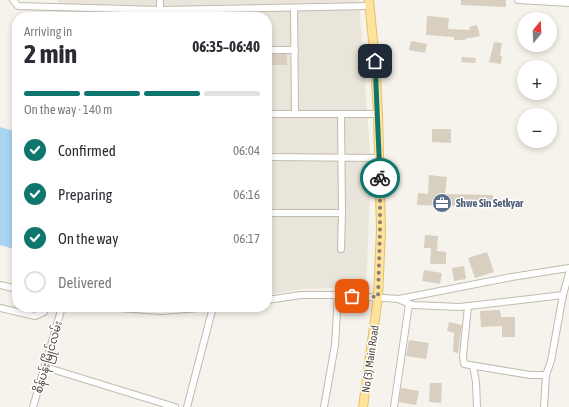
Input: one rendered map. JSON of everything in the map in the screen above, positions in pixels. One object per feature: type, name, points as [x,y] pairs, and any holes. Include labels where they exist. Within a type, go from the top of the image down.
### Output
[{"type":"main road","name":"No (3) Main Road","points":[[363,407],[378,297],[380,231],[380,158],[378,114],[375,61],[369,3]]},
{"type":"street","points":[[13,0],[18,6],[160,10],[294,8],[369,3]]},
{"type":"street","points":[[160,0],[160,10]]},
{"type":"street","points":[[283,0],[284,8]]},
{"type":"street","points":[[518,0],[560,1],[569,3]]},
{"type":"street","points":[[294,8],[294,114]]},
{"type":"street","points":[[272,50],[295,50]]},
{"type":"street","points":[[272,114],[378,114]]},
{"type":"street","points":[[341,114],[341,249]]},
{"type":"street","points":[[272,157],[380,158]]},
{"type":"street","points":[[272,213],[342,213]]},
{"type":"street","points":[[272,299],[301,295],[338,295],[400,299],[512,277],[569,268]]},
{"type":"street","points":[[544,407],[546,375],[552,361],[562,295],[569,273]]},
{"type":"street","points":[[0,284],[12,288]]},
{"type":"street","points":[[324,407],[334,345],[338,295]]},
{"type":"street","points":[[400,299],[414,306],[468,306],[562,295]]},
{"type":"street","points":[[398,407],[394,407],[409,304]]},
{"type":"street","points":[[468,306],[463,356],[464,364],[530,375],[546,375]]},
{"type":"street","points":[[0,308],[12,311]]},
{"type":"street","points":[[18,312],[35,316],[44,312]]},
{"type":"street","name":"စိန်ပန်းမြိုင်လမ်း","points":[[33,407],[61,312]]},
{"type":"street","points":[[187,407],[212,312]]},
{"type":"street","points":[[473,366],[476,382],[477,407]]},
{"type":"street","points":[[45,368],[175,407]]},
{"type":"shaded area","points":[[58,0],[359,0],[371,166],[366,290],[337,288],[301,289],[272,294],[272,12],[58,12]]},
{"type":"water","points":[[0,127],[12,131],[12,249],[0,245]]},
{"type":"building","points":[[461,0],[506,0],[506,7],[461,5]]},
{"type":"building","points":[[427,16],[449,18],[448,29],[470,30],[469,27],[477,25],[480,36],[465,40],[454,40],[454,37],[426,35]]},
{"type":"building","points":[[411,41],[427,44],[425,53],[409,50]]},
{"type":"building","points":[[494,42],[502,43],[500,55],[502,56],[501,64],[489,62]]},
{"type":"building","points":[[272,54],[287,54],[287,65],[272,65]]},
{"type":"building","points":[[462,57],[476,58],[475,63],[461,62]]},
{"type":"building","points":[[432,129],[451,129],[451,143],[432,142]]},
{"type":"building","points":[[429,175],[447,177],[445,194],[493,195],[493,207],[417,205],[418,193],[428,194]]},
{"type":"building","points":[[425,235],[438,236],[437,251],[446,252],[446,264],[430,264],[431,248],[424,248]]},
{"type":"building","points":[[487,252],[494,272],[475,278],[468,258]]},
{"type":"building","points":[[464,266],[466,279],[454,281],[452,268]]},
{"type":"building","points":[[424,270],[442,273],[440,284],[422,281]]},
{"type":"building","points":[[500,310],[501,317],[515,317],[515,337],[502,337],[502,326],[481,327],[480,311]]},
{"type":"building","points":[[449,322],[462,325],[458,353],[453,352],[454,333],[447,331]]},
{"type":"building","points":[[409,340],[429,343],[426,359],[406,356]]},
{"type":"building","points":[[430,383],[442,383],[441,403],[429,402]]},
{"type":"building","points":[[401,388],[419,391],[416,405],[399,402]]},
{"type":"way so far","points":[[352,296],[378,297],[380,178]]},
{"type":"place","name":"Shwe Sin Setkyar","points":[[442,203]]},
{"type":"route","points":[[375,61],[380,178]]}]
